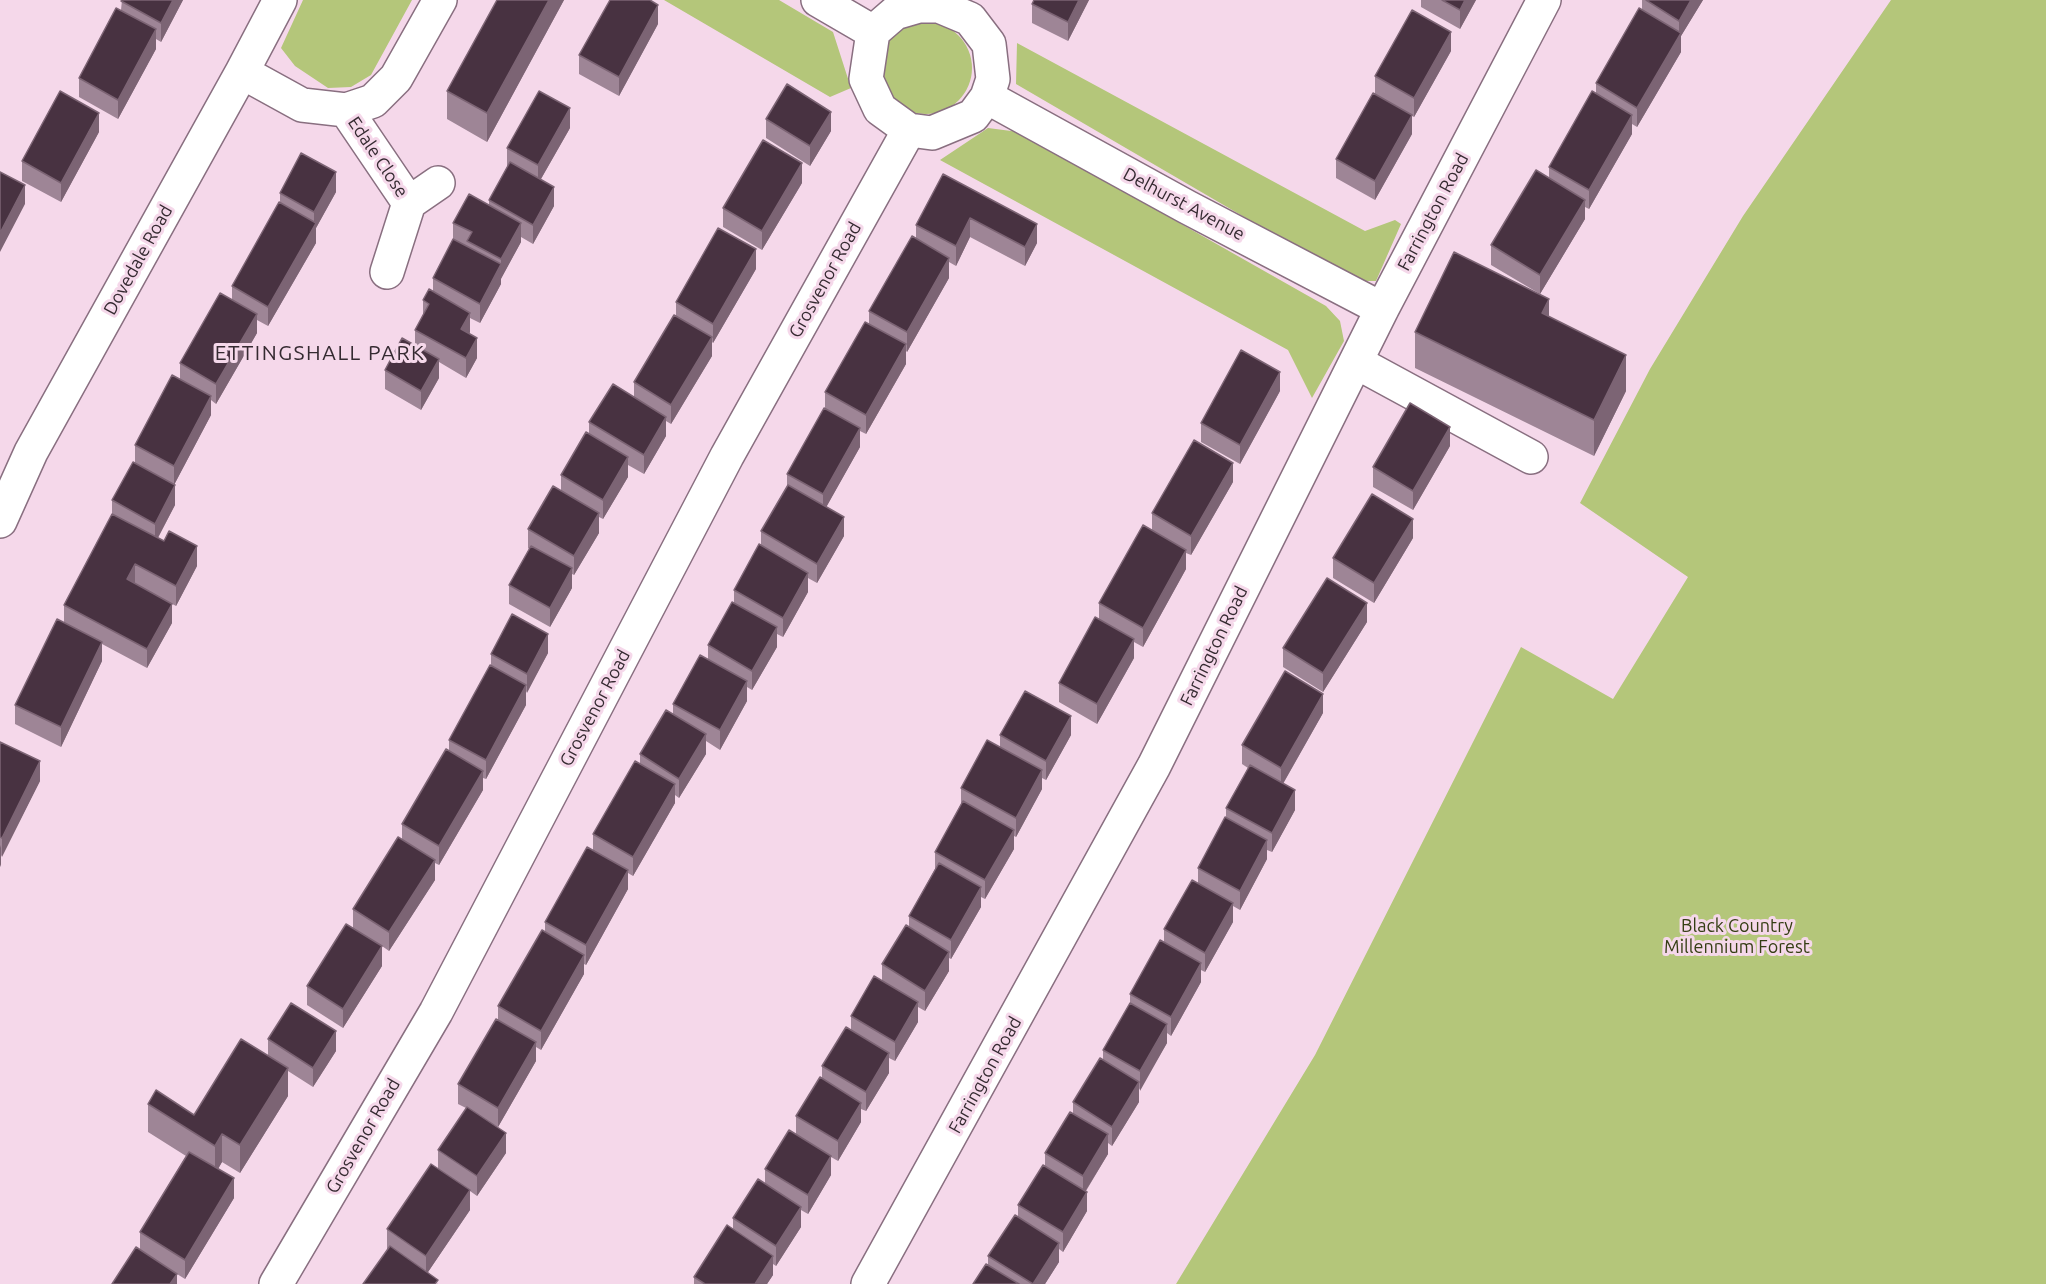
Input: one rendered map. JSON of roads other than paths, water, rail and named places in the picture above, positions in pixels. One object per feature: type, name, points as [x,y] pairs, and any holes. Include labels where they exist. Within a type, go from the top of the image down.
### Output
[{"type":"street","name":"Dovedale Road","points":[[0,521],[31,452],[243,72],[280,0]]},
{"type":"street","points":[[243,72],[302,105],[346,110],[374,101],[396,78],[440,0]]},
{"type":"street","points":[[818,0],[873,32]]},
{"type":"street","name":"Farrington Road","points":[[868,1284],[1154,766],[1382,309],[1544,0]]},
{"type":"street","points":[[919,6],[974,10],[988,44],[993,79],[987,97],[973,116],[958,124],[932,134],[909,130],[880,109],[866,79],[873,32],[895,13],[919,6]]},
{"type":"street","name":"Delhurst Avenue","points":[[987,97],[1187,207],[1382,309]]},
{"type":"street","name":"Edale Close","points":[[346,110],[409,203]]},
{"type":"street","name":"Grosvenor Road","points":[[276,1284],[436,1012],[727,456],[909,130]]},
{"type":"street","name":"Edale Close","points":[[387,272],[409,203],[438,183]]},
{"type":"street","points":[[1356,362],[1531,457]]},
{"type":"district","name":"ETTINGSHALL PARK","points":[[320,353]]},
{"type":"park label","name":"Black Country Millennium Forest","points":[[1737,936]]}]
